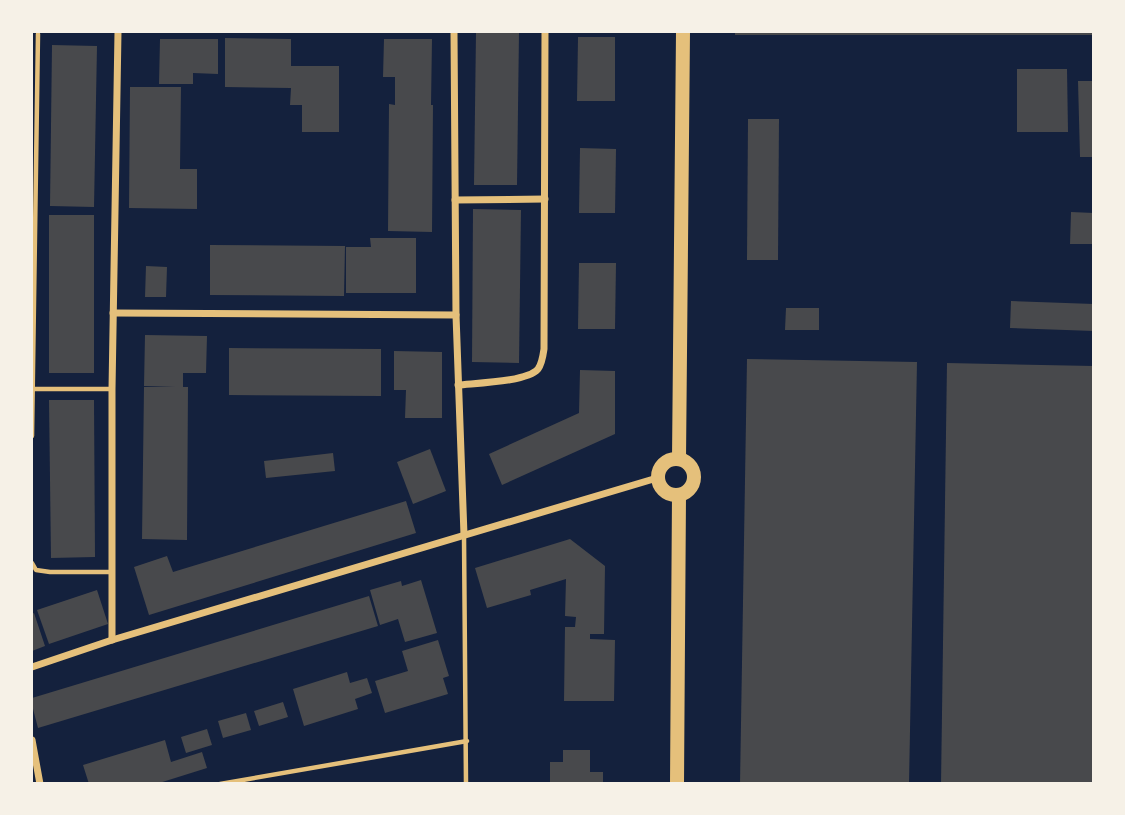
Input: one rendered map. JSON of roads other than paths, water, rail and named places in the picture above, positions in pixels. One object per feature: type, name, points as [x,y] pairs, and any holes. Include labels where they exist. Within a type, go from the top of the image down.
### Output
[{"type":"main road","points":[[679,459],[682,32]]},
{"type":"main road","points":[[679,459],[690,465],[694,477],[689,489],[679,495],[667,493],[659,484],[658,472],[668,461],[679,459]]},
{"type":"main road","points":[[677,783],[679,495]]},
{"type":"street","points":[[112,640],[112,389],[118,32]]},
{"type":"street","points":[[454,32],[456,315],[464,535]]},
{"type":"street","points":[[458,385],[525,378],[541,366],[544,349],[545,32]]},
{"type":"street","points":[[455,200],[545,199]]},
{"type":"street","points":[[113,313],[456,315]]},
{"type":"street","points":[[32,667],[112,640],[657,478]]},
{"type":"street","points":[[32,740],[40,783]]},
{"type":"lane","points":[[32,436],[38,34]]},
{"type":"lane","points":[[32,389],[112,389]]},
{"type":"lane","points":[[464,535],[467,783]]},
{"type":"lane","points":[[32,563],[36,570],[50,572],[112,572]]},
{"type":"lane","points":[[219,783],[467,741]]}]
